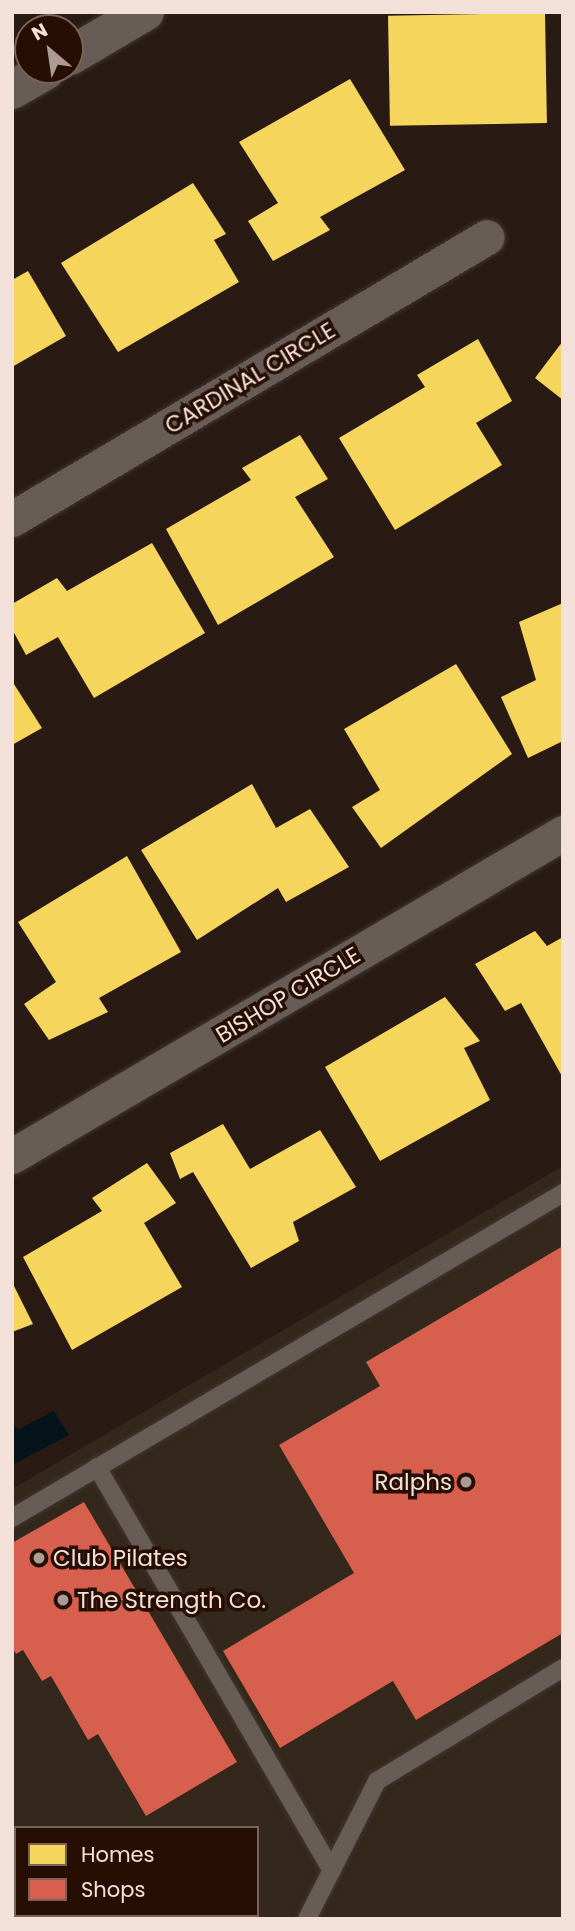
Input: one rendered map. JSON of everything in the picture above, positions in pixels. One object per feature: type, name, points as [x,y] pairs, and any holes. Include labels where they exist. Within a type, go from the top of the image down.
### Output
[{"type":"street","points":[[84,48],[145,12]]},
{"type":"street","name":"CARDINAL CIRCLE","points":[[12,519],[487,237]]},
{"type":"street","name":"BISHOP CIRCLE","points":[[12,1156],[563,832]]},
{"type":"lane","points":[[12,1518],[563,1193]]},
{"type":"lane","points":[[97,1467],[332,1870]]},
{"type":"lane","points":[[307,1919],[377,1781],[563,1668]]},
{"type":"shaded area","points":[[563,1166],[563,1919],[60,1919],[259,1917],[259,1826],[14,1826],[14,1860],[12,1858],[12,1489]]},
{"type":"shaded area","points":[[54,1411],[69,1435],[12,1465],[12,1425],[19,1429]]},
{"type":"building: Homes","points":[[545,13],[547,123],[390,126],[388,16]]},
{"type":"building: Homes","points":[[350,79],[405,170],[320,217],[330,230],[273,261],[248,221],[278,203],[239,142]]},
{"type":"building: Homes","points":[[193,183],[226,234],[214,240],[239,282],[118,352],[61,263]]},
{"type":"building: Homes","points":[[28,271],[66,336],[12,367],[12,280]]},
{"type":"building: Homes","points":[[478,339],[512,401],[476,423],[502,465],[395,530],[339,438],[425,387],[417,375]]},
{"type":"building: Homes","points":[[563,341],[563,400],[535,378]]},
{"type":"building: Homes","points":[[300,435],[328,479],[295,497],[334,557],[218,625],[166,529],[251,480],[242,468]]},
{"type":"building: Homes","points":[[152,543],[205,633],[94,698],[58,637],[26,655],[12,629],[12,604],[57,578],[67,591]]},
{"type":"building: Homes","points":[[563,603],[563,741],[528,758],[501,697],[536,680],[519,622]]},
{"type":"building: Homes","points":[[456,664],[512,754],[381,848],[352,807],[380,790],[344,729]]},
{"type":"building: Homes","points":[[12,681],[42,728],[12,745]]},
{"type":"building: Homes","points":[[252,784],[276,828],[310,809],[349,867],[286,902],[278,888],[197,940],[141,850]]},
{"type":"building: Homes","points":[[127,856],[181,952],[99,998],[108,1012],[49,1040],[24,1004],[56,982],[18,922]]},
{"type":"building: Homes","points":[[535,931],[547,946],[563,937],[563,1078],[521,1003],[505,1011],[475,964]]},
{"type":"building: Homes","points":[[445,997],[480,1041],[464,1048],[490,1100],[380,1161],[325,1067]]},
{"type":"building: Homes","points":[[223,1124],[250,1169],[320,1130],[356,1187],[293,1222],[299,1241],[251,1268],[193,1172],[180,1179],[170,1153]]},
{"type":"building: Homes","points":[[147,1163],[176,1203],[144,1223],[182,1287],[72,1350],[23,1257],[102,1211],[92,1198]]},
{"type":"building: Homes","points":[[12,1282],[33,1324],[12,1332]]},
{"type":"building: Shops","points":[[563,1246],[563,1633],[416,1720],[393,1681],[280,1748],[223,1651],[354,1573],[279,1445],[380,1386],[366,1362]]},
{"type":"building: Shops","points":[[84,1502],[237,1762],[146,1816],[98,1734],[88,1740],[51,1676],[42,1681],[23,1650],[16,1654],[12,1647],[12,1543]]},
{"type":"place","name":"Ralphs","points":[[466,1482]]},
{"type":"place","name":"Club Pilates","points":[[39,1558]]},
{"type":"place","name":"The Strength Co.","points":[[63,1600]]}]
